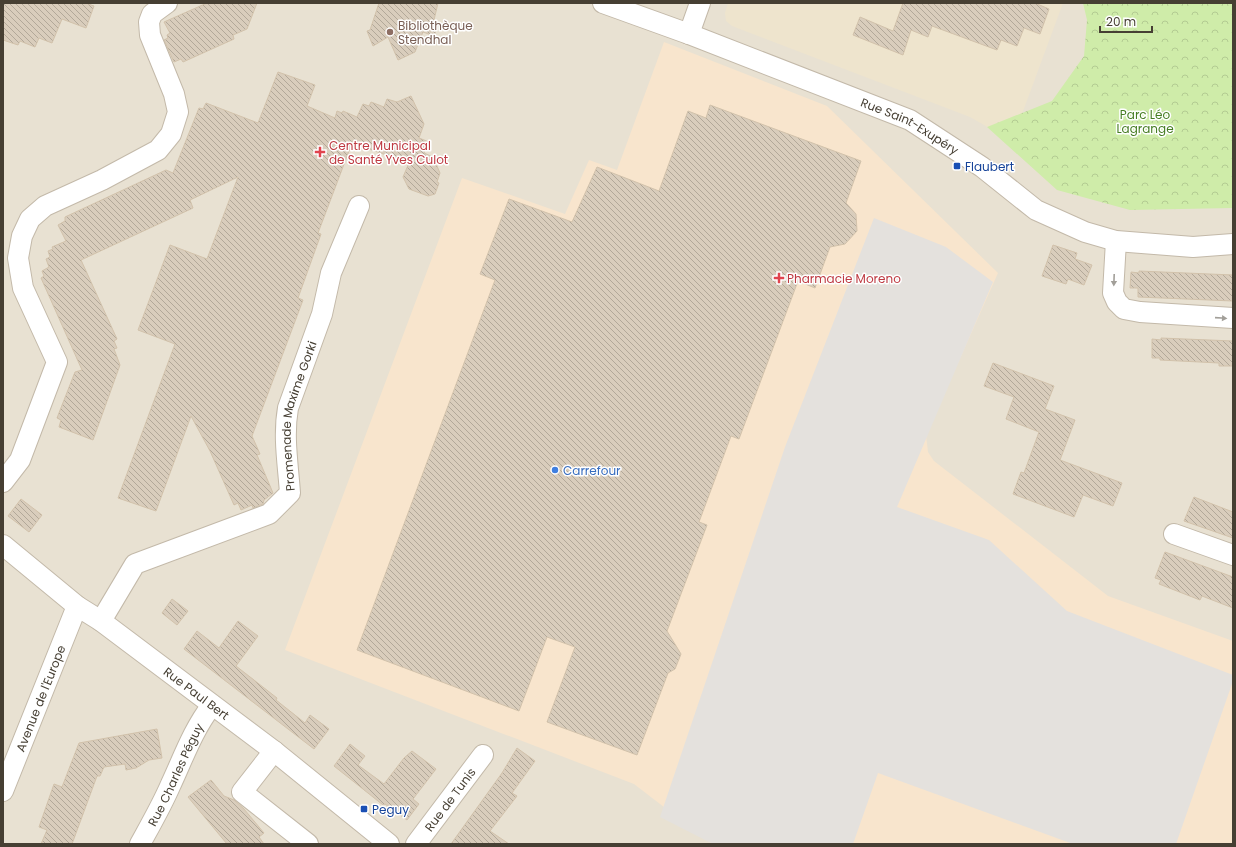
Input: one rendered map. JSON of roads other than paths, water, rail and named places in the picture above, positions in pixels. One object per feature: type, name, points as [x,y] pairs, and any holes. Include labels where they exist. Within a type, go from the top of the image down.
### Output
[{"type":"street","name":"Rue Saint-Exupéry","points":[[603,3],[689,34],[910,120],[982,167],[1036,210],[1085,232],[1116,241],[1193,246],[1233,244]]},
{"type":"street","points":[[689,34],[700,3]]},
{"type":"street","points":[[3,482],[20,460],[57,362],[23,288],[18,258],[22,236],[30,219],[45,206],[102,180],[158,150],[171,134],[178,112],[174,94],[150,35],[149,22],[155,7]]},
{"type":"street","name":"Promenade Maxime Gorki","points":[[101,621],[135,564],[269,514],[290,492],[285,444],[285,423],[288,408],[322,314],[331,273],[359,206]]},
{"type":"street","points":[[1116,241],[1114,293],[1117,302],[1124,309],[1140,312],[1233,318]]},
{"type":"street","points":[[1174,534],[1233,555]]},
{"type":"street","name":"Rue Paul Bert","points":[[3,545],[77,606],[101,621],[274,751],[389,844]]},
{"type":"street","name":"Avenue de l'Europe","points":[[3,791],[77,606]]},
{"type":"street","name":"Rue Charles Péguy","points":[[140,844],[172,784],[192,735],[212,705]]},
{"type":"street","points":[[274,751],[242,792],[308,844]]},
{"type":"street","name":"Rue de Tunis","points":[[416,844],[483,754]]},
{"type":"place","name":"Bibliothèque Stendhal","points":[[390,32]]},
{"type":"place","name":"Centre Municipal de Santé Yves Culot","points":[[320,152]]},
{"type":"place","name":"Flaubert","points":[[957,166]]},
{"type":"place","name":"Pharmacie Moreno","points":[[779,278]]},
{"type":"place","name":"Carrefour","points":[[555,470]]},
{"type":"place","name":"Peguy","points":[[364,809]]},
{"type":"park label","name":"Parc Léo Lagrange","points":[[1145,121]]}]
